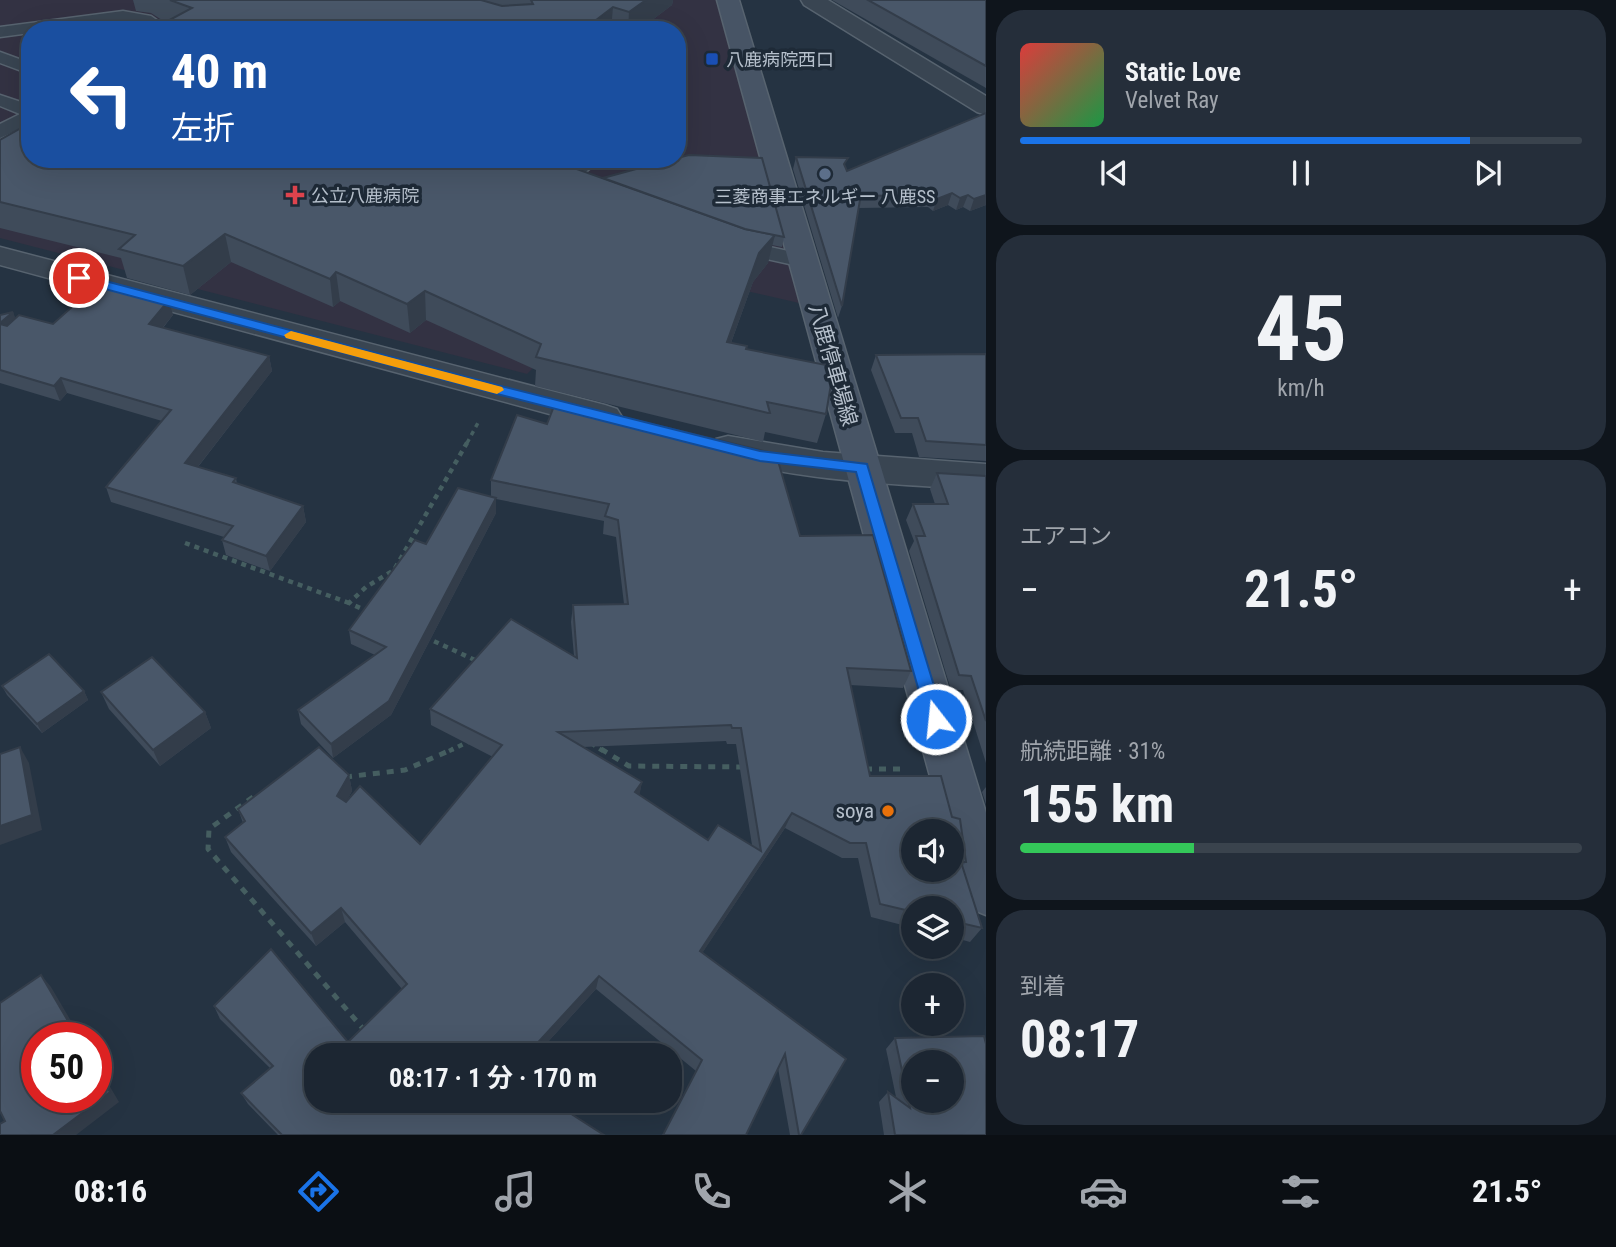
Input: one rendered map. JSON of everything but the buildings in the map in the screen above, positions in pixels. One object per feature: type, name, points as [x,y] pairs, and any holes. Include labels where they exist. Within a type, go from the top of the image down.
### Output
[{"type":"main road","name":"八鹿停車場線","points":[[728,0],[986,892]]},
{"type":"street","points":[[812,0],[986,107]]},
{"type":"street","points":[[0,256],[629,423]]},
{"type":"street","points":[[695,440],[760,456],[862,468],[986,477]]},
{"type":"lane","points":[[73,21],[122,8],[147,21]]},
{"type":"lane","points":[[0,32],[21,31]]},
{"type":"lane","points":[[0,48],[21,38]]},
{"type":"lane","points":[[0,57],[21,65]]},
{"type":"lane","points":[[0,100],[21,110]]},
{"type":"lane","points":[[0,132],[21,119]]},
{"type":"lane","points":[[561,183],[580,168]]},
{"type":"lane","points":[[541,176],[586,192]]},
{"type":"lane","points":[[711,237],[748,250],[803,261]]},
{"type":"path","points":[[349,603],[366,587],[394,570],[497,390]]},
{"type":"path","points":[[185,543],[373,614]]},
{"type":"path","points":[[423,636],[484,664]]},
{"type":"path","points":[[339,776],[350,778],[405,770],[478,737]]},
{"type":"path","points":[[583,739],[629,766],[754,767]]},
{"type":"path","points":[[852,769],[950,770]]},
{"type":"path","points":[[265,789],[209,829],[208,849],[368,1035]]},
{"type":"shaded area","points":[[0,0],[716,0],[799,303],[637,266],[527,374],[0,238]]},
{"type":"slow traffic","points":[[291,335],[497,390]]},
{"type":"place","name":"八鹿病院西口","points":[[712,59]]},
{"type":"place","name":"三菱商事エネルギー 八鹿SS","points":[[825,174]]},
{"type":"place","name":"公立八鹿病院","points":[[295,195]]},
{"type":"place","name":"soya","points":[[888,811]]},
{"type":"route","points":[[79,278],[497,390],[760,456],[862,468],[936,719]]}]
